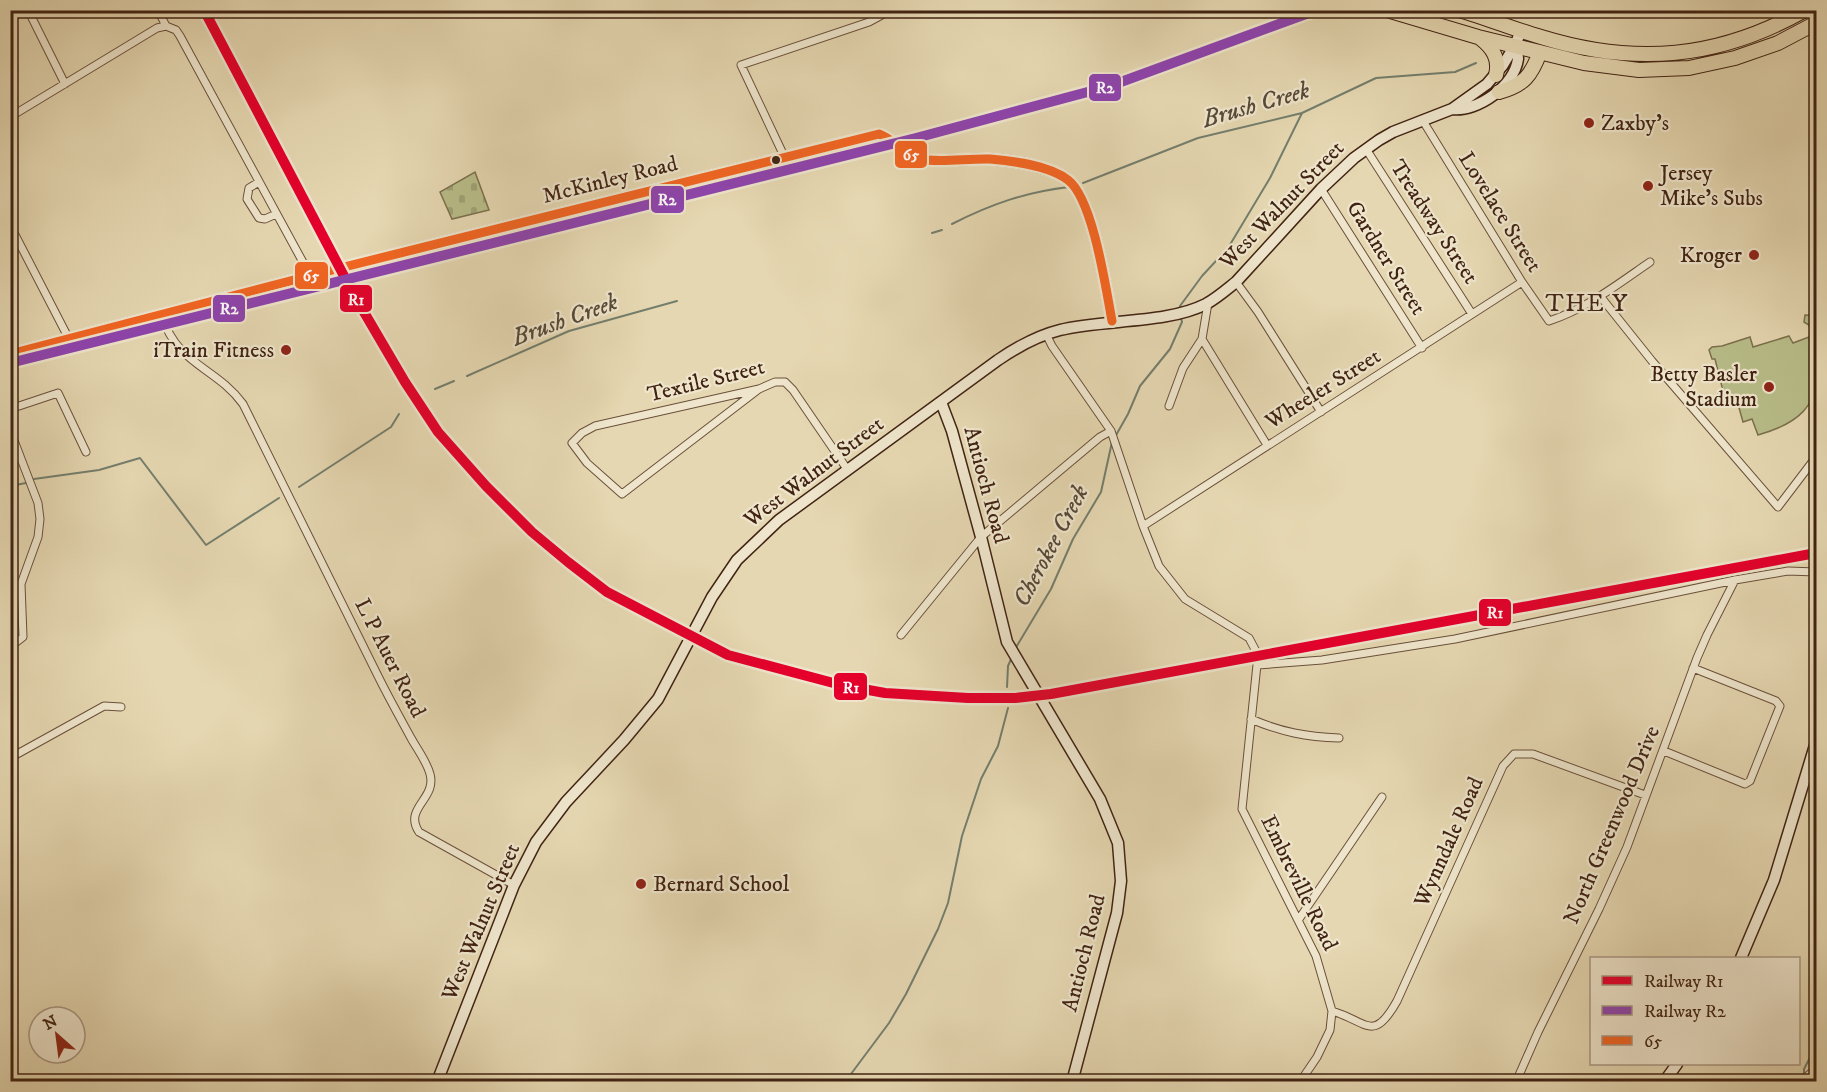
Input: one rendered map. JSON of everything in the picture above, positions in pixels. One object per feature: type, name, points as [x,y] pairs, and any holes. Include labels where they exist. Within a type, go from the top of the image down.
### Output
[{"type":"highway","points":[[1387,10],[1478,37],[1584,63],[1623,69],[1653,70],[1689,68],[1720,62],[1778,43],[1816,23]]},
{"type":"highway","points":[[1459,10],[1557,42],[1598,51],[1640,55],[1676,54],[1751,35],[1805,10]]},
{"type":"highway","points":[[1478,37],[1488,44],[1495,54],[1498,62],[1496,75]]},
{"type":"highway","points":[[1499,92],[1512,89],[1526,80],[1540,52]]},
{"type":"street","points":[[28,10],[65,84]]},
{"type":"street","points":[[158,10],[166,26]]},
{"type":"street","points":[[784,156],[741,65],[863,24],[891,10]]},
{"type":"street","points":[[10,117],[157,28],[166,26],[176,30],[311,277]]},
{"type":"street","name":"West Walnut Street","points":[[437,1082],[514,885],[536,842],[577,789],[650,710],[678,664],[720,583],[752,544],[779,520],[847,469],[1015,349],[1061,329],[1181,313],[1208,303],[1220,295],[1236,282],[1339,170],[1393,132],[1452,109],[1488,84],[1515,45],[1521,31]]},
{"type":"street","name":"West Walnut Street","points":[[1452,109],[1462,110],[1499,92],[1518,58],[1515,45]]},
{"type":"street","name":"Lovelace Street","points":[[1423,121],[1522,282],[1549,321],[1600,296]]},
{"type":"street","name":"McKinley Road","points":[[10,354],[784,156],[879,134],[887,137],[901,150],[924,159],[974,158],[1013,162],[1046,169],[1062,176],[1075,186],[1089,214],[1112,321]]},
{"type":"street","name":"Treadway Street","points":[[1366,149],[1472,314]]},
{"type":"street","points":[[259,182],[249,188],[247,199],[259,218],[265,219],[276,214]]},
{"type":"street","name":"Gardner Street","points":[[1321,189],[1422,348]]},
{"type":"street","points":[[10,225],[69,339]]},
{"type":"street","points":[[1650,262],[1600,296],[1652,361],[1778,507],[1816,458]]},
{"type":"street","points":[[1236,282],[1258,312],[1321,412]]},
{"type":"street","name":"Wheeler Street","points":[[1143,526],[1522,282]]},
{"type":"street","points":[[1168,406],[1183,368],[1202,339],[1208,303]]},
{"type":"street","name":"L P Auer Road","points":[[162,316],[172,340],[183,353],[234,391],[243,404],[400,719],[430,773],[432,784],[414,820],[419,832],[514,885]]},
{"type":"street","name":"Embreville Road","points":[[1046,334],[1113,436],[1143,526],[1160,566],[1185,599],[1249,638],[1258,655],[1242,809],[1316,956],[1332,1011],[1330,1030],[1325,1042],[1300,1082]]},
{"type":"street","points":[[1202,339],[1267,446]]},
{"type":"street","name":"Textile Street","points":[[759,389],[622,494],[587,463],[572,443],[582,433],[595,426],[759,389],[775,382],[784,382],[793,390],[847,469]]},
{"type":"street","points":[[10,409],[58,393],[86,452]]},
{"type":"street","name":"Antioch Road","points":[[941,402],[952,431],[1007,642],[1100,799],[1118,843],[1121,880],[1117,913],[1072,1082]]},
{"type":"street","points":[[10,430],[38,503],[40,519],[38,537],[21,584],[23,637],[10,647]]},
{"type":"street","points":[[901,635],[981,537],[1100,437],[1113,436]]},
{"type":"street","points":[[1258,665],[1311,661],[1455,639],[1736,580],[1788,572],[1816,572]]},
{"type":"street","name":"North Greenwood Drive","points":[[1516,1082],[1627,847],[1693,668],[1707,635],[1736,580]]},
{"type":"street","points":[[1664,751],[1745,784],[1750,781],[1780,706],[1776,701],[1693,668]]},
{"type":"street","points":[[10,758],[104,706],[121,707]]},
{"type":"street","points":[[1251,718],[1294,735],[1339,738]]},
{"type":"street","points":[[1741,957],[1771,888],[1816,742]]},
{"type":"street","name":"Wynndale Road","points":[[1332,1011],[1371,1027],[1378,1026],[1386,1020],[1456,874],[1503,766],[1514,754],[1533,754],[1645,795]]},
{"type":"street","points":[[1299,919],[1382,797]]},
{"type":"street","points":[[10,859],[12,862],[10,867]]},
{"type":"street","points":[[1665,1082],[1676,1065]]},
{"type":"street","points":[[1802,1080],[1816,1069]]},
{"type":"green space","points":[[475,172],[489,210],[452,219],[440,192]]},
{"type":"green space","points":[[1805,315],[1816,316],[1816,346],[1809,325],[1804,322]]},
{"type":"green space","name":"Betty Basler Stadium","points":[[1789,336],[1793,343],[1809,337],[1816,364],[1815,392],[1803,412],[1794,419],[1783,426],[1758,435],[1752,419],[1743,422],[1736,397],[1730,399],[1729,394],[1720,399],[1718,393],[1723,391],[1715,359],[1712,359],[1709,350],[1712,347],[1750,337],[1753,347]]},
{"type":"waterway","name":"Brush Creek","points":[[1550,14],[1579,13],[1588,10]]},
{"type":"waterway","name":"Brush Creek","points":[[1083,183],[1198,138],[1302,113],[1376,78],[1455,72],[1476,63]]},
{"type":"waterway","name":"Cherokee Creek","points":[[1180,309],[1202,276],[1228,248],[1270,178],[1302,113]]},
{"type":"waterway","name":"Brush Creek","points":[[952,224],[1009,200],[1069,187]]},
{"type":"waterway","name":"Brush Creek","points":[[932,233],[942,230]]},
{"type":"waterway","name":"Brush Creek","points":[[467,376],[569,331],[677,301]]},
{"type":"waterway","name":"Cherokee Creek","points":[[1115,437],[1140,386],[1170,349],[1182,322],[1181,318]]},
{"type":"waterway","name":"Brush Creek","points":[[435,389],[454,381]]},
{"type":"waterway","name":"Brush Creek","points":[[299,487],[391,427],[399,414]]},
{"type":"waterway","name":"Cherokee Creek","points":[[1015,649],[1051,589],[1073,539],[1101,492],[1112,442]]},
{"type":"waterway","name":"Brush Creek","points":[[34,479],[99,470],[140,458],[206,545],[279,498]]},
{"type":"waterway","name":"Brush Creek","points":[[10,486],[26,483]]},
{"type":"waterway","name":"Cherokee Creek","points":[[1007,687],[1008,666],[1012,657]]},
{"type":"waterway","name":"Cherokee Creek","points":[[845,1082],[889,1023],[938,929],[948,903],[962,836],[981,779],[998,746],[1008,708]]},
{"type":"waterway","points":[[1804,1076],[1804,1069],[1816,1046]]},
{"type":"rail line","name":"R1","points":[[204,10],[354,295],[405,382],[438,432],[486,486],[532,532],[607,592],[728,655],[841,685],[885,693],[968,698],[1015,698],[1051,694],[1816,553]]},
{"type":"rail line","name":"R2","points":[[10,363],[916,138],[1110,86],[1317,10]]},
{"type":"transit line","name":"65","points":[[10,354],[340,268],[879,134],[921,159],[1009,161],[1041,167],[1068,180],[1077,190],[1091,225],[1112,321]]},
{"type":"place","name":"Zaxby's","points":[[1589,123]]},
{"type":"place","name":"Jersey Mike's Subs","points":[[1648,186]]},
{"type":"place","name":"Kroger","points":[[1754,255]]},
{"type":"place","name":"iTrain Fitness","points":[[286,350]]},
{"type":"place","name":"Betty Basler Stadium","points":[[1769,387]]},
{"type":"place","name":"Bernard School","points":[[641,884]]},
{"type":"district","name":"THE Y","points":[[1587,304]]}]
